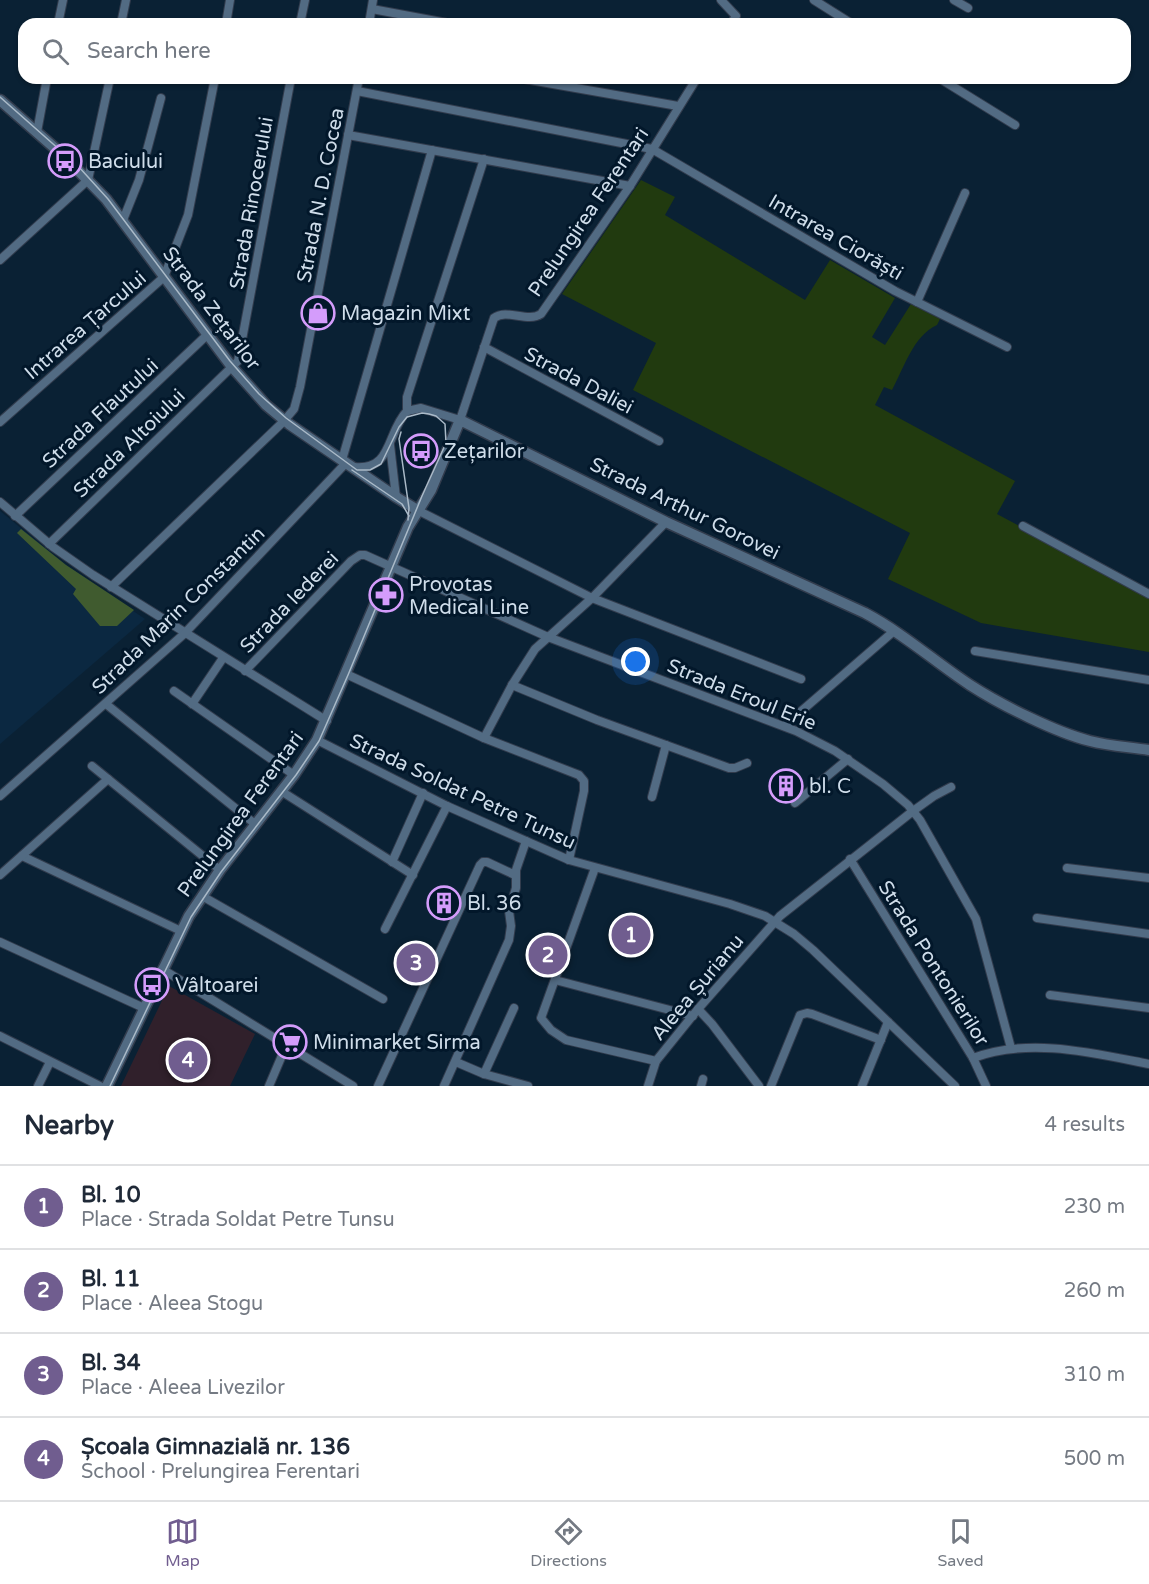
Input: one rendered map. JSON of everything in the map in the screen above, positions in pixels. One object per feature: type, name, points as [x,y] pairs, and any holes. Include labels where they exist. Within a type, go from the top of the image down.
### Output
[{"type":"main road","name":"Strada Zețarilor","points":[[0,100],[88,180],[123,220],[232,367],[266,405],[396,498],[419,511]]},
{"type":"main road","name":"Prelungirea Ferentari","points":[[107,1086],[181,931],[202,896],[294,775],[317,740],[408,527],[435,480],[460,420]]},
{"type":"main road","name":"Strada Arthur Gorovei","points":[[460,420],[666,522],[865,613],[972,686],[1026,715],[1093,742],[1149,750]]},
{"type":"main road","points":[[396,498],[403,510],[408,527]]},
{"type":"street","points":[[59,18],[63,0]]},
{"type":"street","points":[[122,18],[126,0]]},
{"type":"street","points":[[227,18],[230,0]]},
{"type":"street","points":[[301,18],[305,0]]},
{"type":"street","points":[[370,18],[373,0]]},
{"type":"street","points":[[721,0],[736,16],[735,18]]},
{"type":"street","points":[[814,0],[842,18]]},
{"type":"street","points":[[954,0],[968,8]]},
{"type":"street","points":[[372,9],[420,18]]},
{"type":"street","points":[[37,132],[46,84]]},
{"type":"street","points":[[0,260],[88,180],[109,84]]},
{"type":"street","points":[[164,277],[188,215],[214,84]]},
{"type":"street","name":"Strada Rinocerului","points":[[232,367],[240,355],[290,84]]},
{"type":"street","name":"Strada N. D. Cocea","points":[[111,587],[294,409],[358,84]]},
{"type":"street","points":[[553,84],[678,106]]},
{"type":"street","name":"Prelungirea Ferentari","points":[[460,420],[496,316],[536,317],[541,314],[630,186],[693,84]]},
{"type":"street","points":[[949,84],[1015,125]]},
{"type":"street","name":"Intrarea Ciorăști","points":[[357,91],[652,149],[916,302],[1007,347]]},
{"type":"street","points":[[123,220],[139,180],[161,98]]},
{"type":"street","points":[[348,135],[630,186]]},
{"type":"street","name":"Strada Marin Constantin","points":[[0,796],[184,634],[346,463],[432,150]]},
{"type":"street","points":[[346,463],[368,468],[374,466],[382,459],[397,425],[407,411],[407,397],[484,159]]},
{"type":"street","points":[[916,302],[965,193]]},
{"type":"street","name":"Intrarea Țarcului","points":[[0,422],[164,277]]},
{"type":"street","name":"Strada Flautului","points":[[15,516],[207,334]]},
{"type":"street","name":"Strada Daliei","points":[[484,347],[659,441]]},
{"type":"street","name":"Strada Altoiului","points":[[49,544],[232,367]]},
{"type":"street","points":[[407,411],[421,408],[460,420]]},
{"type":"street","points":[[389,444],[396,498]]},
{"type":"street","points":[[0,502],[49,544],[111,587],[327,721]]},
{"type":"street","points":[[419,511],[592,598],[801,679]]},
{"type":"street","points":[[484,738],[531,655],[592,598],[666,522]]},
{"type":"street","points":[[1023,526],[1149,594]]},
{"type":"street","name":"Strada Iederei","points":[[245,671],[355,558],[365,555],[391,566]]},
{"type":"street","name":"Strada Eroul Erie","points":[[391,566],[548,637],[784,726],[848,759],[883,784],[913,811],[976,919],[1011,1048]]},
{"type":"street","points":[[784,726],[894,631]]},
{"type":"street","points":[[975,651],[1149,680]]},
{"type":"street","points":[[192,704],[223,658]]},
{"type":"street","points":[[346,674],[484,738],[575,773],[582,778],[584,791],[569,860]]},
{"type":"street","points":[[512,685],[597,720],[729,768],[747,763]]},
{"type":"street","points":[[174,692],[294,775]]},
{"type":"street","points":[[106,704],[255,824]]},
{"type":"street","name":"Strada Soldat Petre Tunsu","points":[[317,740],[447,806],[569,860],[730,904],[774,921],[813,950],[955,1086]]},
{"type":"street","points":[[652,797],[666,745]]},
{"type":"street","points":[[795,803],[848,759]]},
{"type":"street","points":[[92,766],[220,870]]},
{"type":"street","points":[[0,875],[108,780]]},
{"type":"street","points":[[774,921],[913,811],[951,787]]},
{"type":"street","points":[[281,791],[413,875]]},
{"type":"street","points":[[393,862],[423,793]]},
{"type":"street","points":[[385,929],[447,806]]},
{"type":"street","points":[[444,1086],[509,940],[511,926],[509,911],[515,895],[518,859],[526,841]]},
{"type":"street","points":[[22,856],[181,931]]},
{"type":"street","name":"Strada Pontonierilor","points":[[850,859],[973,1058],[986,1086]]},
{"type":"street","points":[[378,1086],[480,866],[483,862],[487,862],[516,875]]},
{"type":"street","points":[[595,868],[555,980],[695,1012],[712,1024],[759,1086]]},
{"type":"street","points":[[1067,868],[1149,878]]},
{"type":"street","points":[[202,896],[383,999]]},
{"type":"street","points":[[1037,918],[1149,934]]},
{"type":"street","name":"Aleea Șurianu","points":[[555,980],[542,1018],[551,1030],[566,1040],[656,1061],[774,921]]},
{"type":"street","points":[[0,942],[144,1008]]},
{"type":"street","points":[[162,969],[353,1086]]},
{"type":"street","points":[[1050,994],[1149,1008]]},
{"type":"street","points":[[484,1074],[514,1008]]},
{"type":"street","points":[[771,1086],[800,1015],[812,1014],[881,1040]]},
{"type":"street","points":[[862,1086],[888,1023]]},
{"type":"street","points":[[1,1039],[100,1086]]},
{"type":"street","points":[[269,1086],[286,1046]]},
{"type":"street","points":[[973,1058],[1011,1048],[1068,1050],[1149,1064]]},
{"type":"street","points":[[648,1086],[656,1061]]},
{"type":"street","points":[[38,1086],[50,1062]]},
{"type":"street","points":[[456,1062],[484,1074],[528,1086]]},
{"type":"shaded area","points":[[0,511],[66,565],[145,619],[0,744]]},
{"type":"shaded area","points":[[169,986],[255,1034],[230,1086],[121,1086]]},
{"type":"green space","points":[[641,180],[675,197],[665,215],[805,300],[830,260],[895,298],[872,337],[885,345],[911,304],[940,319],[937,325],[915,345],[892,390],[884,387],[875,405],[1015,481],[997,514],[1149,596],[1149,652],[981,623],[888,579],[910,533],[633,390],[656,343],[562,294]]},
{"type":"green space","points":[[21,529],[66,565],[134,610],[117,626],[100,626],[73,594],[76,589],[17,533]]},
{"type":"tram line","points":[[0,97],[78,166],[108,199],[230,361],[259,394],[286,418],[357,470],[370,470],[381,464],[399,427],[407,417],[422,413],[429,414],[436,416],[445,424],[446,443],[319,741],[296,775],[221,872],[191,917],[110,1086]]},
{"type":"tram line","points":[[401,432],[399,439],[409,508],[408,520]]},
{"type":"tram line","points":[[352,470],[402,504],[409,516]]},
{"type":"place","name":"Baciului","points":[[65,161]]},
{"type":"place","name":"Magazin Mixt","points":[[318,313]]},
{"type":"place","name":"Zețarilor","points":[[421,451]]},
{"type":"place","name":"Provotas Medical Line","points":[[386,595]]},
{"type":"place","name":"bl. C","points":[[786,786]]},
{"type":"place","name":"Bl. 36","points":[[444,903]]},
{"type":"place","name":"Bl. 10","points":[[631,935]]},
{"type":"place","name":"Bl. 11","points":[[548,955]]},
{"type":"place","name":"Bl. 34","points":[[416,963]]},
{"type":"place","name":"Vâltoarei","points":[[152,985]]},
{"type":"place","name":"Minimarket Sirma","points":[[290,1042]]},
{"type":"place","name":"Școala Gimnazială nr. 136","points":[[188,1060]]}]
